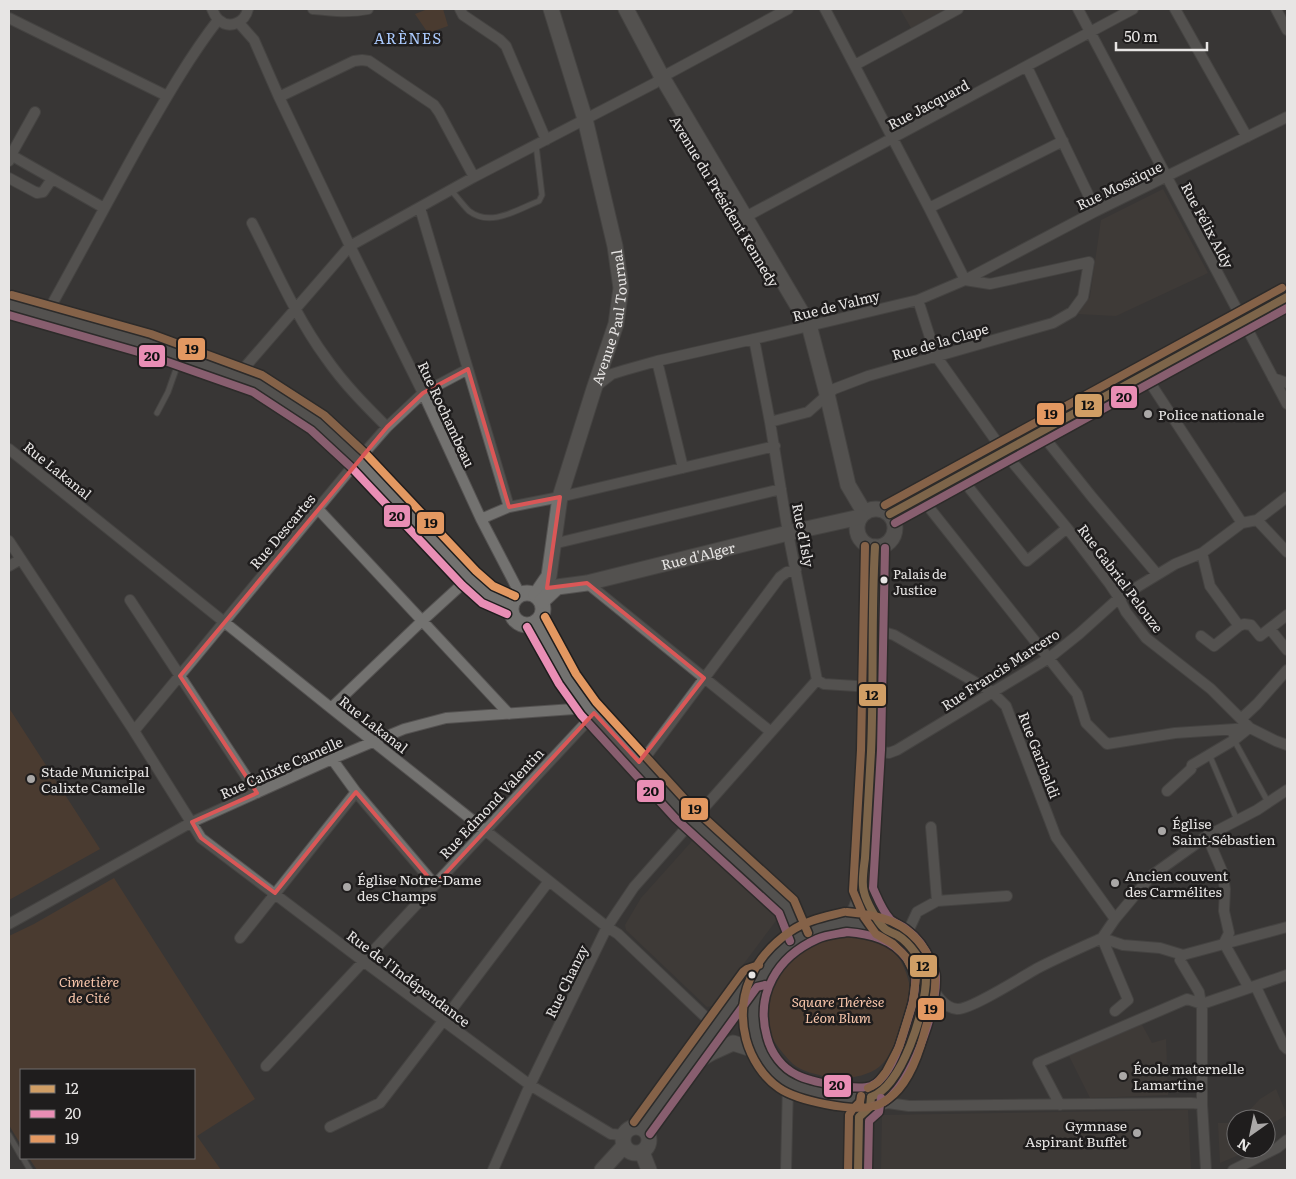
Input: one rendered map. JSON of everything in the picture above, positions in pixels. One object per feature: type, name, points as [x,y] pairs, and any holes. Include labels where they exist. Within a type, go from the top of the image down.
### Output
[{"type":"main road","name":"Avenue Paul Tournal","points":[[539,598],[548,576],[560,497],[616,324],[621,288],[615,246],[585,119],[551,9]]},
{"type":"main road","name":"Avenue du Président Kennedy","points":[[615,9],[805,326],[818,388],[827,394],[848,485],[862,515]]},
{"type":"main road","name":"Avenue du Président Kennedy","points":[[626,9],[659,80]]},
{"type":"main road","points":[[890,514],[1287,297]]},
{"type":"main road","points":[[9,305],[148,344],[257,383],[317,422],[358,460],[469,578],[488,595],[516,599]]},
{"type":"main road","points":[[877,508],[890,514],[895,524],[894,536],[891,541],[875,547],[869,546],[860,539],[856,528],[862,515],[868,510],[877,508]]},
{"type":"main road","name":"Rue d'Alger","points":[[539,598],[557,587],[587,583],[862,515]]},
{"type":"main road","points":[[846,922],[856,909],[863,890],[871,750],[875,547]]},
{"type":"main road","points":[[526,592],[539,598],[543,606],[542,615],[536,622],[525,625],[512,616],[516,599],[526,592]]},
{"type":"main road","points":[[536,622],[568,679],[591,711],[692,821],[787,907],[799,937]]},
{"type":"main road","points":[[863,890],[873,912],[884,928]]},
{"type":"main road","points":[[859,1117],[876,1100],[894,1078],[908,1051],[923,1004],[926,976],[914,951],[904,940],[884,928],[864,923],[846,922],[815,929],[799,937],[784,949],[762,975],[752,1002],[753,1030],[761,1052],[772,1069],[788,1083],[824,1094],[876,1100]]},
{"type":"main road","points":[[642,1128],[751,978],[762,975]]},
{"type":"main road","points":[[687,1068],[711,1053],[733,1043],[761,1052]]},
{"type":"main road","points":[[843,1096],[859,1117],[858,1170]]},
{"type":"main road","points":[[602,1170],[624,1140],[629,1128],[642,1128],[646,1131],[649,1140],[642,1152],[634,1153],[630,1152],[624,1140]]},
{"type":"main road","points":[[642,1152],[650,1170]]},
{"type":"street","points":[[212,9],[218,20],[226,24],[235,24],[243,20],[248,9]]},
{"type":"street","points":[[313,9],[333,11],[368,9]]},
{"type":"street","points":[[460,9],[463,15],[506,46],[546,140]]},
{"type":"street","points":[[238,375],[350,246],[474,177],[659,80],[788,9]]},
{"type":"street","points":[[825,9],[965,280]]},
{"type":"street","points":[[855,65],[958,9]]},
{"type":"street","name":"Rue Félix Aldy","points":[[1078,9],[1287,404]]},
{"type":"street","name":"Rue Jacquard","points":[[741,220],[1133,9]]},
{"type":"street","points":[[1175,9],[1246,137]]},
{"type":"street","points":[[1276,9],[1287,30]]},
{"type":"street","points":[[9,18],[167,96]]},
{"type":"street","points":[[46,315],[167,96],[218,20]]},
{"type":"street","name":"Rue Rochambeau","points":[[239,22],[254,40],[350,246],[423,393],[516,599]]},
{"type":"street","points":[[279,97],[354,61],[369,61],[434,105],[474,177]]},
{"type":"street","points":[[1027,67],[1096,211]]},
{"type":"street","points":[[35,112],[10,158],[104,208]]},
{"type":"street","name":"Rue Mosaïque","points":[[965,280],[1096,211],[1287,117]]},
{"type":"street","points":[[929,208],[1063,141]]},
{"type":"street","points":[[9,178],[37,193],[43,192],[52,179]]},
{"type":"street","points":[[420,208],[509,507]]},
{"type":"street","points":[[252,223],[296,309],[325,357],[348,388],[387,427]]},
{"type":"street","name":"Rue de la Clape","points":[[770,422],[808,412],[834,389],[868,376],[1053,323],[1072,312],[1083,297],[1089,262],[990,284],[965,280]]},
{"type":"street","name":"Rue de Valmy","points":[[594,389],[612,374],[657,361],[918,300],[965,280]]},
{"type":"street","name":"Rue Gabriel Pelouze","points":[[918,300],[936,356],[1004,452],[1067,528],[1120,598],[1126,612],[1146,638],[1211,689],[1250,728]]},
{"type":"street","name":"Rue d'Isly","points":[[754,339],[788,533],[817,680]]},
{"type":"street","points":[[657,361],[683,468]]},
{"type":"street","name":"Rue Descartes","points":[[134,731],[387,427],[423,393],[468,369]]},
{"type":"street","points":[[1145,375],[1242,523]]},
{"type":"street","points":[[1273,378],[1287,384]]},
{"type":"street","points":[[1040,432],[1157,574]]},
{"type":"street","points":[[481,519],[509,507],[560,497],[774,446]]},
{"type":"street","name":"Rue Lakanal","points":[[9,450],[607,928],[618,934],[716,1026]]},
{"type":"street","points":[[963,474],[970,489],[1027,561],[1067,528]]},
{"type":"street","points":[[553,544],[781,489]]},
{"type":"street","points":[[923,496],[931,510],[1077,694],[1086,723],[1107,744],[1175,733],[1250,728],[1287,745]]},
{"type":"street","name":"Rue Francis Marcero","points":[[871,750],[889,753],[897,750],[1049,658],[1120,598],[1175,564],[1202,553],[1242,523],[1257,520],[1287,497]]},
{"type":"street","points":[[318,509],[509,714]]},
{"type":"street","points":[[1257,520],[1287,552]]},
{"type":"street","name":"Rue de l'Indépendance","points":[[9,541],[134,731],[201,838],[530,1085],[624,1140]]},
{"type":"street","points":[[1202,553],[1210,586],[1239,626]]},
{"type":"street","points":[[9,566],[21,559]]},
{"type":"street","points":[[638,762],[647,755],[780,578],[787,572],[796,570]]},
{"type":"street","points":[[331,708],[469,578]]},
{"type":"street","points":[[587,583],[771,732]]},
{"type":"street","points":[[130,600],[257,793]]},
{"type":"street","points":[[1201,636],[1214,646],[1244,624],[1250,624],[1260,636],[1287,615]]},
{"type":"street","name":"Rue Garibaldi","points":[[873,629],[894,635],[992,692],[1006,706],[1056,837],[1115,919]]},
{"type":"street","points":[[1270,629],[1287,650]]},
{"type":"street","points":[[1241,719],[1258,704],[1287,670]]},
{"type":"street","points":[[817,680],[824,684],[872,687]]},
{"type":"street","name":"Rue Chanzy","points":[[493,1170],[530,1085],[607,928],[634,887],[817,680]]},
{"type":"street","name":"Rue Calixte Camelle","points":[[9,924],[192,822],[404,729],[446,718],[591,711]]},
{"type":"street","name":"Rue Edmond Valentin","points":[[266,1066],[435,885],[591,711]]},
{"type":"street","points":[[1168,791],[1191,769],[1192,765],[1234,740],[1250,728]]},
{"type":"street","points":[[332,759],[356,792],[435,885]]},
{"type":"street","points":[[926,976],[940,999],[950,1007],[960,1009],[999,991],[1036,969],[1102,938],[1115,919],[1151,876],[1207,836],[1287,790]]},
{"type":"street","points":[[240,938],[356,792]]},
{"type":"street","points":[[931,827],[937,900]]},
{"type":"street","points":[[1207,836],[1222,871],[1225,889],[1224,911],[1229,932],[1224,943]]},
{"type":"street","points":[[330,1127],[380,1103],[549,881]]},
{"type":"street","points":[[904,940],[917,912],[937,900],[1007,896]]},
{"type":"street","points":[[1102,938],[1123,945],[1160,948],[1183,955],[1287,926]]},
{"type":"street","points":[[1102,938],[1128,1000],[1115,1011]]},
{"type":"street","points":[[1224,943],[1252,987],[1287,1049]]},
{"type":"street","points":[[1183,955],[1180,960],[1199,992],[1202,1004],[1202,1104],[1206,1170]]},
{"type":"street","points":[[1060,1105],[1038,1063],[1187,999],[1202,1004],[1287,975]]},
{"type":"street","points":[[786,1170],[788,1083]]},
{"type":"street","points":[[876,1100],[909,1106],[1202,1104]]},
{"type":"street","points":[[1233,1170],[1277,1148],[1287,1140]]},
{"type":"lane","points":[[451,190],[470,211],[488,218],[497,218],[539,200],[542,195],[536,145]]},
{"type":"lane","points":[[157,413],[168,392],[181,355]]},
{"type":"lane","points":[[1228,729],[1269,802]]},
{"type":"lane","points":[[1209,754],[1237,820]]},
{"type":"lane","points":[[9,1135],[20,1154]]},
{"type":"lane","points":[[23,1159],[30,1170]]},
{"type":"highlighted area","points":[[468,369],[509,507],[560,497],[547,588],[587,583],[704,678],[639,762],[594,713],[435,885],[356,792],[275,893],[201,838],[192,822],[257,793],[180,676],[387,427],[423,393]]},
{"type":"shaded area","points":[[900,9],[945,9],[911,28]]},
{"type":"shaded area","points":[[1163,189],[1208,273],[1116,316],[1078,314],[1090,297],[1101,220]]},
{"type":"shaded area","points":[[693,840],[698,841],[778,913],[778,918],[712,1006],[707,1007],[626,930],[625,925],[641,898]]},
{"type":"shaded area","name":"École maternelle Lamartine","points":[[1141,1023],[1152,1043],[1166,1039],[1168,1095],[1090,1098],[1069,1056]]},
{"type":"shaded area","points":[[1276,1089],[1287,1115],[1276,1121],[1276,1109],[1250,1109],[1260,1099]]},
{"type":"shaded area","points":[[1188,1110],[1191,1170],[881,1170],[882,1115]]},
{"type":"shaded area","points":[[1218,1123],[1226,1123],[1226,1159],[1229,1159],[1220,1163]]},
{"type":"green space","points":[[428,9],[443,9],[448,26],[428,33],[415,14]]},
{"type":"green space","name":"Stade Municipal Calixte Camelle","points":[[9,708],[100,849],[9,900]]},
{"type":"green space","name":"Cimetière de Cité","points":[[114,878],[255,1099],[197,1136],[221,1170],[37,1170],[30,1159],[195,1159],[195,1069],[20,1069],[20,1143],[9,1125],[9,936],[34,924]]},
{"type":"green space","name":"Square Thérèse Léon Blum","points":[[845,932],[868,933],[877,936],[886,943],[903,964],[908,977],[909,993],[903,1028],[886,1060],[879,1067],[868,1073],[855,1077],[834,1078],[805,1071],[793,1064],[778,1047],[770,1034],[764,1012],[768,990],[781,970],[790,961],[819,941]]},
{"type":"transit line","name":"19","points":[[885,505],[1282,288]]},
{"type":"transit line","name":"19","points":[[12,295],[151,334],[262,375],[324,415],[365,453],[476,571],[493,586],[515,596]]},
{"type":"transit line","name":"12","points":[[890,514],[1287,297]]},
{"type":"transit line","name":"20","points":[[895,523],[1287,308]]},
{"type":"transit line","name":"20","points":[[9,315],[145,354],[253,392],[311,430],[351,467],[462,585],[482,603],[507,614]]},
{"type":"transit line","name":"19","points":[[865,546],[861,750],[853,891],[864,917],[876,934],[893,944],[906,957],[916,977],[913,1002],[899,1047],[886,1072],[878,1082],[868,1088]]},
{"type":"transit line","name":"12","points":[[871,1097],[882,1090],[893,1079],[902,1063],[917,1027],[925,992],[926,978],[923,966],[911,948],[902,938],[885,929],[878,921],[869,906],[863,888],[871,752],[875,547]]},
{"type":"transit line","name":"20","points":[[874,1106],[885,1102],[893,1094],[917,1055],[929,1022],[936,977],[929,957],[921,944],[910,932],[890,919],[882,908],[873,888],[881,750],[885,548]]},
{"type":"transit line","name":"19","points":[[545,617],[576,674],[596,702],[689,804],[794,900],[808,933]]},
{"type":"transit line","name":"20","points":[[527,627],[559,684],[581,715],[675,818],[779,913],[790,941]]},
{"type":"transit line","name":"19","points":[[844,912],[816,919],[797,927],[767,952],[750,978],[743,1007],[743,1023],[746,1039],[754,1060],[773,1084],[788,1093],[812,1101],[853,1108],[878,1105],[895,1093],[907,1078],[919,1052],[932,1005],[935,975],[933,965],[918,940],[901,926],[870,915],[847,912]]},
{"type":"transit line","name":"20","points":[[847,932],[864,934],[888,942],[907,959],[915,976],[912,1006],[895,1056],[882,1077],[871,1086],[864,1087],[845,1087],[822,1083],[803,1078],[792,1072],[782,1064],[771,1049],[764,1021],[764,1006],[767,992],[772,979],[780,967],[791,956],[817,939],[847,932]]},
{"type":"transit line","name":"19","points":[[634,1122],[743,972],[759,965]]},
{"type":"transit line","name":"20","points":[[650,1134],[757,987],[765,985]]},
{"type":"transit line","name":"19","points":[[848,1170],[849,1115],[860,1102],[861,1096]]},
{"type":"transit line","name":"12","points":[[858,1170],[859,1117],[870,1107],[871,1097]]},
{"type":"transit line","name":"20","points":[[868,1170],[869,1121],[879,1112],[881,1098]]},
{"type":"place","name":"Police nationale","points":[[1148,414]]},
{"type":"place","name":"Palais de Justice","points":[[884,580]]},
{"type":"place","name":"Stade Municipal Calixte Camelle","points":[[31,779]]},
{"type":"place","name":"Église Saint-Sébastien","points":[[1162,831]]},
{"type":"place","name":"Ancien couvent des Carmélites","points":[[1115,883]]},
{"type":"place","name":"Église Notre-Dame des Champs","points":[[347,887]]},
{"type":"place","name":"École maternelle Lamartine","points":[[1123,1076]]},
{"type":"place","name":"Gymnase Aspirant Buffet","points":[[1137,1133]]},
{"type":"district","name":"ARÈNES","points":[[408,37]]}]
